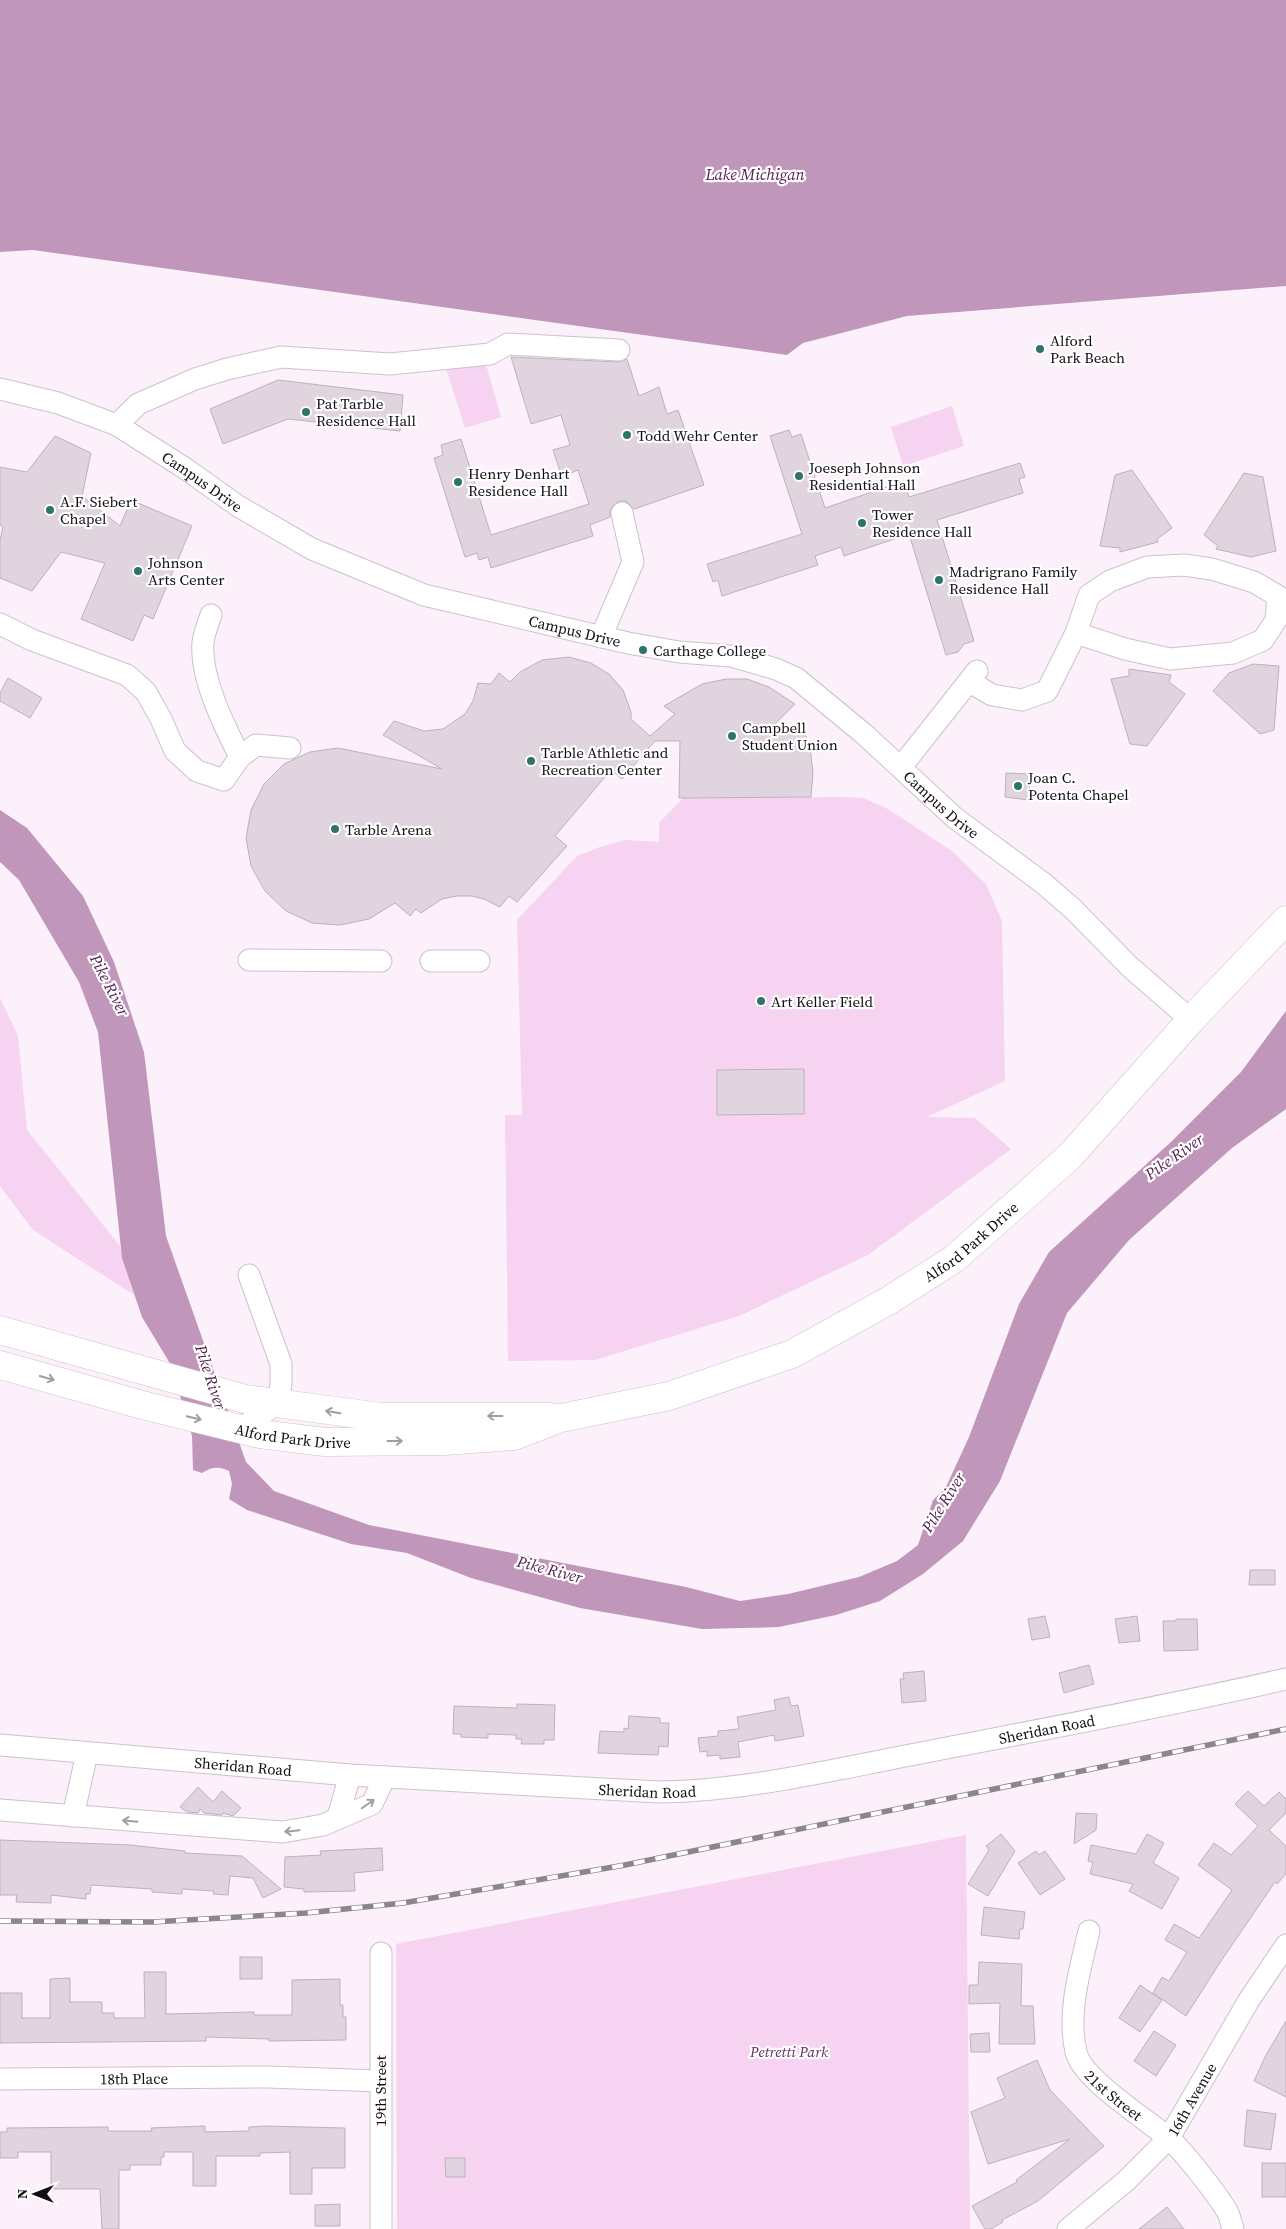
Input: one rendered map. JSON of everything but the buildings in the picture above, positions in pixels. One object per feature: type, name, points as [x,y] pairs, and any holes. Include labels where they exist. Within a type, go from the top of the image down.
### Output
[{"type":"main road","name":"Alford Park Drive","points":[[0,1365],[146,1406],[250,1431],[325,1442],[445,1441],[514,1436],[561,1418],[669,1396],[792,1354],[888,1301],[954,1259],[1070,1156],[1192,1020],[1286,920]]},
{"type":"main road","name":"Alford Park Drive","points":[[0,1330],[245,1399],[380,1417],[561,1418]]},
{"type":"street","points":[[117,425],[138,404],[195,379],[251,363],[281,357],[390,364],[490,354],[508,344],[619,350]]},
{"type":"street","name":"Campus Drive","points":[[0,389],[58,403],[117,425],[186,469],[238,506],[312,549],[424,595],[601,637],[679,652],[731,656],[776,669],[796,678],[839,712],[955,818],[1049,888],[1073,909],[1130,967],[1192,1020]]},
{"type":"street","points":[[601,637],[633,562],[622,513]]},
{"type":"street","points":[[901,767],[973,676],[992,695],[1022,700],[1048,691],[1076,633],[1089,595],[1110,581],[1147,567],[1184,565],[1212,569],[1282,590],[1276,620],[1263,640],[1233,653],[1170,659],[1125,649],[1076,633]]},
{"type":"street","points":[[211,615],[203,641],[204,666],[223,722],[240,757]]},
{"type":"street","points":[[0,624],[32,640],[127,675],[146,692],[161,719],[175,751],[197,771],[224,780],[240,757],[256,746],[290,748]]},
{"type":"street","points":[[249,960],[381,961]]},
{"type":"street","points":[[431,961],[479,961]]},
{"type":"street","points":[[249,1275],[281,1364],[281,1384],[278,1403],[250,1431]]},
{"type":"street","name":"Sheridan Road","points":[[0,1745],[350,1775],[658,1792],[725,1788],[1153,1709],[1286,1680]]},
{"type":"street","points":[[73,1816],[87,1753]]},
{"type":"street","points":[[338,1817],[350,1775]]},
{"type":"street","points":[[0,1810],[283,1832],[315,1828],[372,1804],[385,1777]]},
{"type":"street","name":"21st Street","points":[[1089,1931],[1075,1995],[1073,2032],[1076,2054],[1084,2068],[1102,2086],[1169,2138],[1227,2212],[1233,2229]]},
{"type":"street","name":"16th Avenue","points":[[1068,2229],[1126,2181],[1169,2138],[1249,2000],[1286,1945]]},
{"type":"street","name":"19th Street","points":[[381,1953],[381,2229]]},
{"type":"street","name":"18th Place","points":[[0,2079],[268,2077],[380,2081]]},
{"type":"green space","points":[[475,358],[487,368],[501,417],[465,428],[444,362]]},
{"type":"green space","points":[[952,406],[964,446],[903,466],[891,427]]},
{"type":"green space","name":"Art Keller Field","points":[[683,798],[863,798],[886,808],[952,851],[986,884],[1002,921],[1005,1081],[927,1117],[975,1118],[1011,1149],[868,1255],[739,1316],[595,1360],[508,1361],[505,1115],[522,1115],[517,920],[577,856],[625,840],[659,842],[659,823]]},
{"type":"green space","points":[[0,998],[18,1036],[27,1130],[120,1246],[134,1295],[33,1230],[0,1186]]},
{"type":"green space","name":"Petretti Park","points":[[966,1835],[970,2229],[397,2229],[396,1944]]},
{"type":"water","name":"Lake Michigan","points":[[0,0],[1286,0],[1286,286],[907,316],[803,343],[787,355],[33,250],[0,252]]},
{"type":"water","name":"Pike River","points":[[0,810],[27,828],[83,896],[114,962],[144,1052],[166,1236],[246,1462],[274,1491],[369,1525],[686,1587],[740,1601],[788,1594],[859,1577],[897,1561],[918,1545],[933,1500],[945,1489],[969,1437],[1019,1304],[1049,1252],[1171,1142],[1241,1072],[1286,1011],[1286,1109],[1232,1148],[1129,1240],[1067,1313],[1000,1481],[963,1541],[923,1574],[880,1601],[836,1615],[779,1627],[702,1629],[580,1608],[471,1578],[407,1553],[351,1544],[247,1510],[229,1499],[232,1484],[229,1471],[222,1468],[212,1468],[202,1473],[193,1470],[192,1436],[171,1365],[142,1317],[122,1258],[98,1032],[79,982],[19,880],[0,862]]},
{"type":"railway","points":[[0,1921],[153,1922],[306,1913],[403,1903],[625,1865],[1286,1729]]},
{"type":"place","name":"Alford Park Beach","points":[[1040,349]]},
{"type":"place","name":"Pat Tarble Residence Hall","points":[[306,412]]},
{"type":"place","name":"Todd Wehr Center","points":[[627,435]]},
{"type":"place","name":"Joeseph Johnson Residential Hall","points":[[799,476]]},
{"type":"place","name":"Henry Denhart Residence Hall","points":[[458,482]]},
{"type":"place","name":"A.F. Siebert Chapel","points":[[50,510]]},
{"type":"place","name":"Tower Residence Hall","points":[[862,523]]},
{"type":"place","name":"Johnson Arts Center","points":[[138,571]]},
{"type":"place","name":"Madrigrano Family Residence Hall","points":[[939,580]]},
{"type":"place","name":"Carthage College","points":[[643,650]]},
{"type":"place","name":"Campbell Student Union","points":[[732,736]]},
{"type":"place","name":"Tarble Athletic and Recreation Center","points":[[531,761]]},
{"type":"place","name":"Joan C. Potenta Chapel","points":[[1018,786]]},
{"type":"place","name":"Tarble Arena","points":[[335,829]]},
{"type":"place","name":"Art Keller Field","points":[[761,1001]]}]
